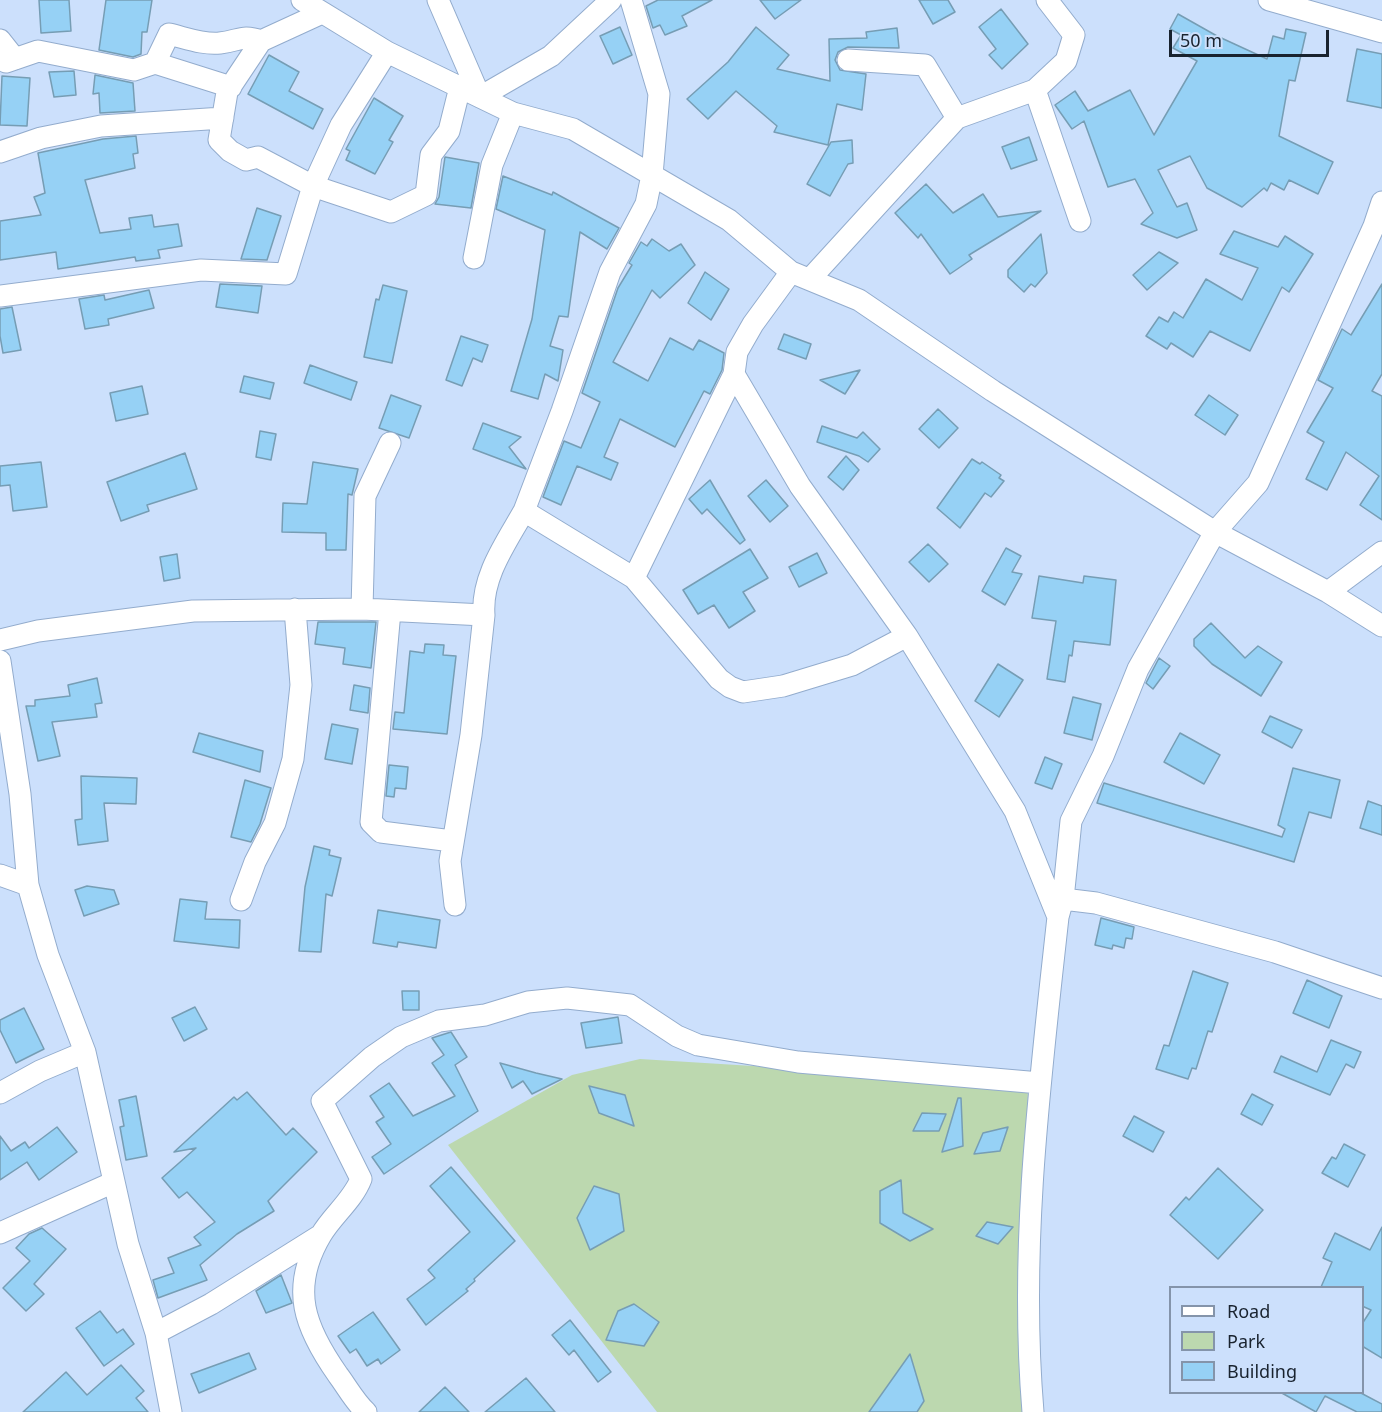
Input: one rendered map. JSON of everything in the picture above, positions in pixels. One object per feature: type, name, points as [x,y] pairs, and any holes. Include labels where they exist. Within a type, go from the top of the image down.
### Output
[{"type":"street","points":[[302,0],[387,52],[513,113],[573,129],[729,220],[800,276],[859,300],[993,391],[1215,532],[1328,592],[1382,626]]},
{"type":"street","points":[[438,0],[480,97]]},
{"type":"street","points":[[480,97],[551,56],[611,0]]},
{"type":"street","points":[[455,905],[450,874],[452,841],[471,735],[484,615],[483,598],[498,557],[524,511],[562,411],[610,272],[646,204],[652,175],[659,94],[631,0]]},
{"type":"street","points":[[634,578],[734,374],[737,352],[753,324],[957,117],[1035,90],[1065,61],[1074,34],[1047,0]]},
{"type":"street","points":[[1269,0],[1382,32]]},
{"type":"street","points":[[322,12],[261,41],[231,87],[219,140],[230,151],[246,160],[258,157],[313,186],[391,212],[426,195],[431,155],[449,131],[460,87]]},
{"type":"street","points":[[155,63],[170,34],[205,43],[221,43],[248,36],[261,41]]},
{"type":"street","points":[[0,40],[11,61],[38,51],[134,70],[155,63],[231,87]]},
{"type":"street","points":[[0,296],[201,270],[282,276],[288,271],[313,186],[340,125],[387,52]]},
{"type":"street","points":[[848,60],[925,65],[957,117]]},
{"type":"street","points":[[1035,90],[1080,221]]},
{"type":"street","points":[[474,258],[492,165],[513,113]]},
{"type":"street","points":[[0,152],[40,138],[101,126],[223,118]]},
{"type":"street","points":[[1033,1412],[1029,1361],[1030,1235],[1040,1083],[1071,821],[1103,756],[1138,669],[1215,532],[1257,483],[1374,226],[1382,202]]},
{"type":"street","points":[[734,374],[753,402],[800,486],[907,636],[1015,811],[1061,908]]},
{"type":"street","points":[[362,609],[365,496],[390,443]]},
{"type":"street","points":[[524,511],[634,578],[719,679],[743,692],[783,686],[852,665],[907,636]]},
{"type":"street","points":[[1328,592],[1382,552]]},
{"type":"street","points":[[241,900],[255,862],[275,823],[293,759],[301,685],[295,609]]},
{"type":"street","points":[[0,640],[38,631],[193,611],[362,609],[484,615]]},
{"type":"street","points":[[390,611],[371,822],[381,832],[452,841]]},
{"type":"street","points":[[0,665],[20,794],[28,885],[48,955],[85,1052],[128,1244],[156,1334],[171,1412]]},
{"type":"street","points":[[0,875],[28,885]]},
{"type":"street","points":[[1061,908],[1096,903],[1275,952],[1382,988]]},
{"type":"street","points":[[362,1411],[327,1358],[308,1323],[302,1301],[303,1280],[321,1235],[361,1179],[323,1103],[324,1099],[372,1058],[401,1038],[439,1021],[485,1015],[528,1002],[567,998],[630,1005],[687,1041],[798,1062],[1040,1083]]},
{"type":"street","points":[[0,1093],[40,1071],[85,1052]]},
{"type":"street","points":[[0,1233],[114,1182]]},
{"type":"street","points":[[156,1334],[211,1304],[321,1235]]},
{"type":"green space","points":[[640,1059],[1028,1083],[1023,1412],[657,1412],[448,1145],[572,1075]]},
{"type":"building","points":[[39,0],[69,0],[71,31],[41,33]]},
{"type":"building","points":[[106,0],[152,0],[147,32],[142,32],[141,54],[133,57],[99,50]]},
{"type":"building","points":[[658,0],[712,0],[682,16],[687,26],[665,35],[660,25],[653,28],[646,6]]},
{"type":"building","points":[[760,0],[801,0],[775,19]]},
{"type":"building","points":[[919,0],[948,0],[955,12],[933,24]]},
{"type":"building","points":[[1001,9],[1028,44],[1002,69],[989,55],[996,49],[979,27]]},
{"type":"building","points":[[1178,14],[1217,36],[1267,59],[1273,36],[1284,39],[1286,29],[1306,33],[1295,81],[1289,80],[1279,136],[1333,162],[1318,194],[1289,180],[1284,190],[1271,183],[1267,191],[1264,188],[1242,207],[1207,188],[1190,156],[1158,170],[1177,207],[1187,203],[1197,230],[1177,238],[1141,224],[1153,213],[1135,179],[1108,187],[1084,121],[1072,129],[1055,105],[1075,91],[1088,111],[1130,90],[1154,135],[1197,61],[1173,48],[1181,35],[1170,29]]},
{"type":"building","points":[[620,27],[632,55],[613,64],[600,36]]},
{"type":"building","points":[[756,27],[789,55],[777,69],[830,81],[829,39],[867,38],[866,32],[897,28],[899,48],[848,47],[838,52],[835,60],[840,70],[866,74],[862,110],[837,104],[828,145],[774,132],[777,126],[736,91],[708,119],[687,99],[728,62]]},
{"type":"building","points":[[1357,49],[1382,54],[1382,108],[1347,101]]},
{"type":"building","points":[[269,55],[299,72],[289,91],[323,109],[313,129],[248,94]]},
{"type":"building","points":[[74,71],[76,95],[54,97],[49,72]]},
{"type":"building","points":[[95,75],[133,83],[135,111],[100,113],[99,93],[93,94]]},
{"type":"building","points":[[2,76],[30,78],[27,126],[0,125]]},
{"type":"building","points":[[374,98],[403,116],[389,140],[393,142],[375,174],[346,160],[350,151],[346,149]]},
{"type":"building","points":[[136,136],[138,153],[133,154],[135,168],[85,180],[100,233],[131,229],[129,218],[152,215],[154,227],[178,224],[182,246],[158,250],[160,258],[136,261],[135,257],[58,269],[56,252],[0,260],[0,221],[41,215],[34,197],[45,193],[38,153],[103,139]]},
{"type":"building","points":[[1029,137],[1037,160],[1011,169],[1002,147]]},
{"type":"building","points":[[852,140],[853,163],[848,164],[830,196],[807,184],[831,142]]},
{"type":"building","points":[[445,157],[479,163],[471,208],[435,204],[439,197]]},
{"type":"building","points":[[503,176],[552,195],[553,192],[619,228],[607,249],[580,232],[568,317],[559,316],[550,346],[563,350],[558,381],[545,374],[538,399],[511,391],[532,319],[545,230],[496,209]]},
{"type":"building","points":[[926,184],[953,213],[983,194],[998,217],[1041,211],[969,255],[972,259],[950,274],[921,234],[918,238],[895,213]]},
{"type":"building","points":[[257,208],[281,216],[267,260],[241,259]]},
{"type":"building","points":[[1234,231],[1278,247],[1285,236],[1313,254],[1289,292],[1282,287],[1250,351],[1210,331],[1193,357],[1171,343],[1167,349],[1146,336],[1159,317],[1168,322],[1174,312],[1183,318],[1206,279],[1242,300],[1258,268],[1220,254]]},
{"type":"building","points":[[1041,234],[1047,273],[1035,287],[1031,284],[1024,292],[1008,277],[1008,270]]},
{"type":"building","points":[[652,239],[669,251],[681,244],[695,265],[660,298],[652,290],[613,362],[648,381],[670,338],[693,350],[699,340],[724,353],[722,370],[710,394],[704,391],[675,447],[620,419],[604,457],[618,463],[611,480],[577,466],[561,505],[543,497],[564,441],[581,448],[600,402],[582,393],[618,288],[632,265],[629,263],[641,242],[647,246]]},
{"type":"building","points":[[1159,252],[1178,263],[1147,290],[1133,275]]},
{"type":"building","points":[[705,272],[729,289],[711,320],[688,303]]},
{"type":"building","points":[[220,284],[262,286],[258,313],[216,307]]},
{"type":"building","points":[[1382,284],[1382,374],[1372,391],[1382,396],[1382,520],[1360,505],[1379,476],[1346,452],[1327,490],[1306,479],[1324,442],[1307,432],[1333,388],[1318,380],[1342,329],[1351,335]]},
{"type":"building","points":[[383,285],[407,291],[392,363],[364,357],[376,299],[379,300]]},
{"type":"building","points":[[149,290],[154,308],[108,319],[109,325],[85,329],[79,299],[104,295],[105,300]]},
{"type":"building","points":[[12,307],[21,350],[3,353],[0,336],[0,309]]},
{"type":"building","points":[[784,334],[811,344],[806,359],[778,349]]},
{"type":"building","points":[[461,336],[488,345],[482,362],[473,358],[462,386],[446,380]]},
{"type":"building","points":[[310,365],[357,382],[351,400],[304,383]]},
{"type":"building","points":[[860,370],[845,394],[820,380]]},
{"type":"building","points":[[244,376],[274,383],[270,399],[240,392]]},
{"type":"building","points":[[142,386],[148,414],[116,421],[110,393]]},
{"type":"building","points":[[391,395],[421,406],[409,438],[379,428]]},
{"type":"building","points":[[1209,395],[1238,415],[1225,435],[1195,415]]},
{"type":"building","points":[[938,409],[958,428],[939,448],[919,429]]},
{"type":"building","points":[[483,423],[521,437],[509,447],[526,469],[473,449]]},
{"type":"building","points":[[822,426],[857,438],[863,432],[880,449],[868,462],[859,456],[817,442]]},
{"type":"building","points":[[260,431],[276,434],[271,460],[256,457]]},
{"type":"building","points":[[185,453],[197,489],[147,505],[149,511],[121,521],[107,482]]},
{"type":"building","points":[[846,456],[859,470],[843,490],[828,477]]},
{"type":"building","points":[[972,459],[980,464],[982,462],[1001,475],[999,478],[1004,481],[991,497],[985,493],[960,528],[937,508]]},
{"type":"building","points":[[41,462],[47,507],[13,511],[10,485],[0,486],[0,466]]},
{"type":"building","points":[[313,462],[358,469],[352,495],[348,494],[346,550],[326,550],[326,533],[282,532],[283,503],[307,504]]},
{"type":"building","points":[[710,480],[745,540],[740,544],[707,509],[702,514],[689,499]]},
{"type":"building","points":[[766,480],[788,506],[770,522],[748,496]]},
{"type":"building","points":[[928,544],[948,564],[929,582],[909,562]]},
{"type":"building","points":[[1006,548],[1021,556],[1012,572],[1022,574],[1005,605],[982,591]]},
{"type":"building","points":[[750,549],[768,578],[743,592],[755,611],[729,628],[714,605],[698,614],[683,590]]},
{"type":"building","points":[[817,553],[827,573],[799,587],[789,567]]},
{"type":"building","points":[[177,554],[180,578],[164,581],[160,557]]},
{"type":"building","points":[[1039,576],[1083,583],[1084,576],[1116,580],[1110,645],[1074,641],[1072,656],[1069,655],[1065,682],[1047,679],[1056,621],[1032,618]]},
{"type":"building","points":[[318,622],[376,622],[371,668],[343,664],[345,648],[315,644]]},
{"type":"building","points":[[1211,623],[1245,658],[1258,646],[1282,662],[1261,696],[1212,664],[1194,646],[1194,639]]},
{"type":"building","points":[[425,644],[444,645],[443,655],[456,656],[447,734],[393,729],[395,712],[404,713],[410,651],[424,653]]},
{"type":"building","points":[[1159,658],[1170,666],[1153,689],[1146,683]]},
{"type":"building","points":[[998,664],[1023,680],[999,717],[975,701]]},
{"type":"building","points":[[97,678],[102,703],[95,704],[97,717],[52,722],[60,756],[38,761],[26,706],[35,706],[35,700],[70,696],[68,685]]},
{"type":"building","points":[[354,685],[370,688],[368,713],[350,710]]},
{"type":"building","points":[[1073,697],[1101,704],[1092,740],[1064,733]]},
{"type":"building","points":[[1270,716],[1302,730],[1292,748],[1262,732]]},
{"type":"building","points":[[332,724],[358,729],[352,764],[325,759]]},
{"type":"building","points":[[199,733],[263,751],[260,772],[193,752]]},
{"type":"building","points":[[1180,733],[1220,755],[1204,784],[1164,762]]},
{"type":"building","points":[[1045,757],[1062,764],[1052,789],[1035,783]]},
{"type":"building","points":[[389,765],[408,767],[406,789],[395,788],[394,797],[386,796]]},
{"type":"building","points":[[1293,768],[1340,780],[1331,818],[1309,812],[1294,862],[1097,803],[1104,783],[1282,837],[1285,829],[1278,825]]},
{"type":"building","points":[[81,776],[137,778],[136,804],[104,803],[108,841],[78,845],[75,820],[82,819]]},
{"type":"building","points":[[245,780],[271,788],[260,824],[251,842],[231,837]]},
{"type":"building","points":[[1368,801],[1382,806],[1382,835],[1360,828]]},
{"type":"building","points":[[314,846],[330,850],[329,855],[341,858],[332,896],[326,894],[321,952],[299,951],[305,887]]},
{"type":"building","points":[[87,886],[114,890],[119,904],[84,916],[75,890]]},
{"type":"building","points":[[180,899],[207,902],[205,919],[240,920],[239,948],[174,941]]},
{"type":"building","points":[[378,910],[440,920],[436,948],[398,942],[397,947],[373,943]]},
{"type":"building","points":[[1101,918],[1134,927],[1132,939],[1126,938],[1124,948],[1113,945],[1112,949],[1095,945]]},
{"type":"building","points":[[1193,971],[1228,983],[1212,1032],[1208,1031],[1196,1069],[1192,1068],[1188,1079],[1156,1069],[1164,1045],[1169,1046]]},
{"type":"building","points":[[1307,980],[1342,996],[1329,1028],[1293,1013]]},
{"type":"building","points":[[402,991],[419,991],[419,1010],[403,1010]]},
{"type":"building","points":[[195,1007],[207,1029],[184,1041],[172,1018]]},
{"type":"building","points":[[24,1008],[44,1049],[16,1063],[0,1030],[0,1020]]},
{"type":"building","points":[[618,1017],[622,1043],[586,1048],[581,1023]]},
{"type":"building","points":[[451,1032],[467,1057],[455,1065],[478,1111],[384,1174],[372,1157],[391,1144],[376,1122],[384,1117],[370,1096],[389,1083],[413,1116],[455,1096],[432,1063],[444,1055],[432,1038]]},
{"type":"building","points":[[1331,1040],[1361,1052],[1354,1068],[1346,1064],[1330,1095],[1274,1072],[1281,1056],[1317,1072]]},
{"type":"building","points":[[500,1063],[562,1079],[532,1094],[523,1081],[512,1088]]},
{"type":"building","points":[[589,1086],[625,1095],[634,1126],[599,1113]]},
{"type":"building","points":[[247,1092],[286,1135],[293,1128],[317,1152],[268,1201],[274,1211],[237,1234],[200,1265],[207,1280],[158,1298],[153,1280],[174,1273],[168,1258],[201,1245],[194,1237],[215,1222],[187,1192],[179,1198],[162,1178],[196,1148],[174,1152],[234,1097],[237,1100]]},
{"type":"building","points":[[1252,1094],[1273,1105],[1262,1125],[1241,1114]]},
{"type":"building","points":[[136,1096],[147,1156],[126,1160],[120,1127],[124,1126],[119,1100]]},
{"type":"building","points":[[958,1098],[961,1098],[963,1146],[942,1152]]},
{"type":"building","points":[[922,1113],[946,1114],[939,1131],[913,1131]]},
{"type":"building","points":[[1134,1116],[1164,1132],[1153,1152],[1123,1136]]},
{"type":"building","points":[[57,1127],[77,1152],[39,1180],[27,1162],[0,1180],[0,1136],[11,1151],[25,1142],[29,1148]]},
{"type":"building","points":[[1008,1127],[1000,1151],[974,1154],[983,1133]]},
{"type":"building","points":[[1344,1144],[1365,1155],[1348,1187],[1322,1173],[1332,1157],[1336,1159]]},
{"type":"building","points":[[451,1167],[515,1241],[474,1279],[475,1281],[466,1289],[468,1291],[426,1325],[407,1299],[435,1278],[428,1270],[470,1232],[430,1186]]},
{"type":"building","points":[[1218,1168],[1263,1210],[1218,1259],[1170,1215],[1186,1197],[1189,1200]]},
{"type":"building","points":[[901,1180],[903,1213],[933,1229],[910,1241],[880,1223],[880,1191]]},
{"type":"building","points":[[594,1186],[619,1194],[624,1231],[590,1250],[577,1218]]},
{"type":"building","points":[[987,1222],[1013,1227],[998,1244],[976,1236]]},
{"type":"building","points":[[1382,1227],[1382,1358],[1364,1347],[1364,1321],[1371,1310],[1364,1307],[1364,1286],[1321,1286],[1332,1262],[1323,1258],[1335,1233],[1370,1250]]},
{"type":"building","points":[[42,1228],[66,1249],[34,1284],[44,1294],[26,1311],[3,1288],[30,1261],[16,1248],[29,1234]]},
{"type":"building","points":[[281,1275],[292,1303],[266,1313],[256,1291]]},
{"type":"building","points":[[634,1304],[659,1322],[644,1346],[606,1340],[618,1311]]},
{"type":"building","points":[[100,1311],[117,1333],[123,1329],[134,1344],[104,1366],[76,1328]]},
{"type":"building","points":[[373,1312],[400,1350],[381,1364],[378,1359],[367,1366],[356,1349],[350,1353],[338,1336]]},
{"type":"building","points":[[570,1320],[611,1372],[598,1382],[574,1350],[569,1355],[552,1335]]},
{"type":"building","points":[[249,1353],[256,1369],[199,1393],[191,1374]]},
{"type":"building","points":[[910,1354],[924,1401],[917,1412],[869,1412]]},
{"type":"building","points":[[121,1365],[144,1391],[136,1398],[148,1412],[23,1412],[66,1372],[87,1395]]},
{"type":"building","points":[[526,1378],[555,1412],[485,1412]]},
{"type":"building","points":[[445,1387],[469,1412],[419,1412]]},
{"type":"building","points":[[1284,1394],[1363,1394],[1382,1404],[1382,1412],[1357,1412],[1325,1396],[1316,1412]]}]
